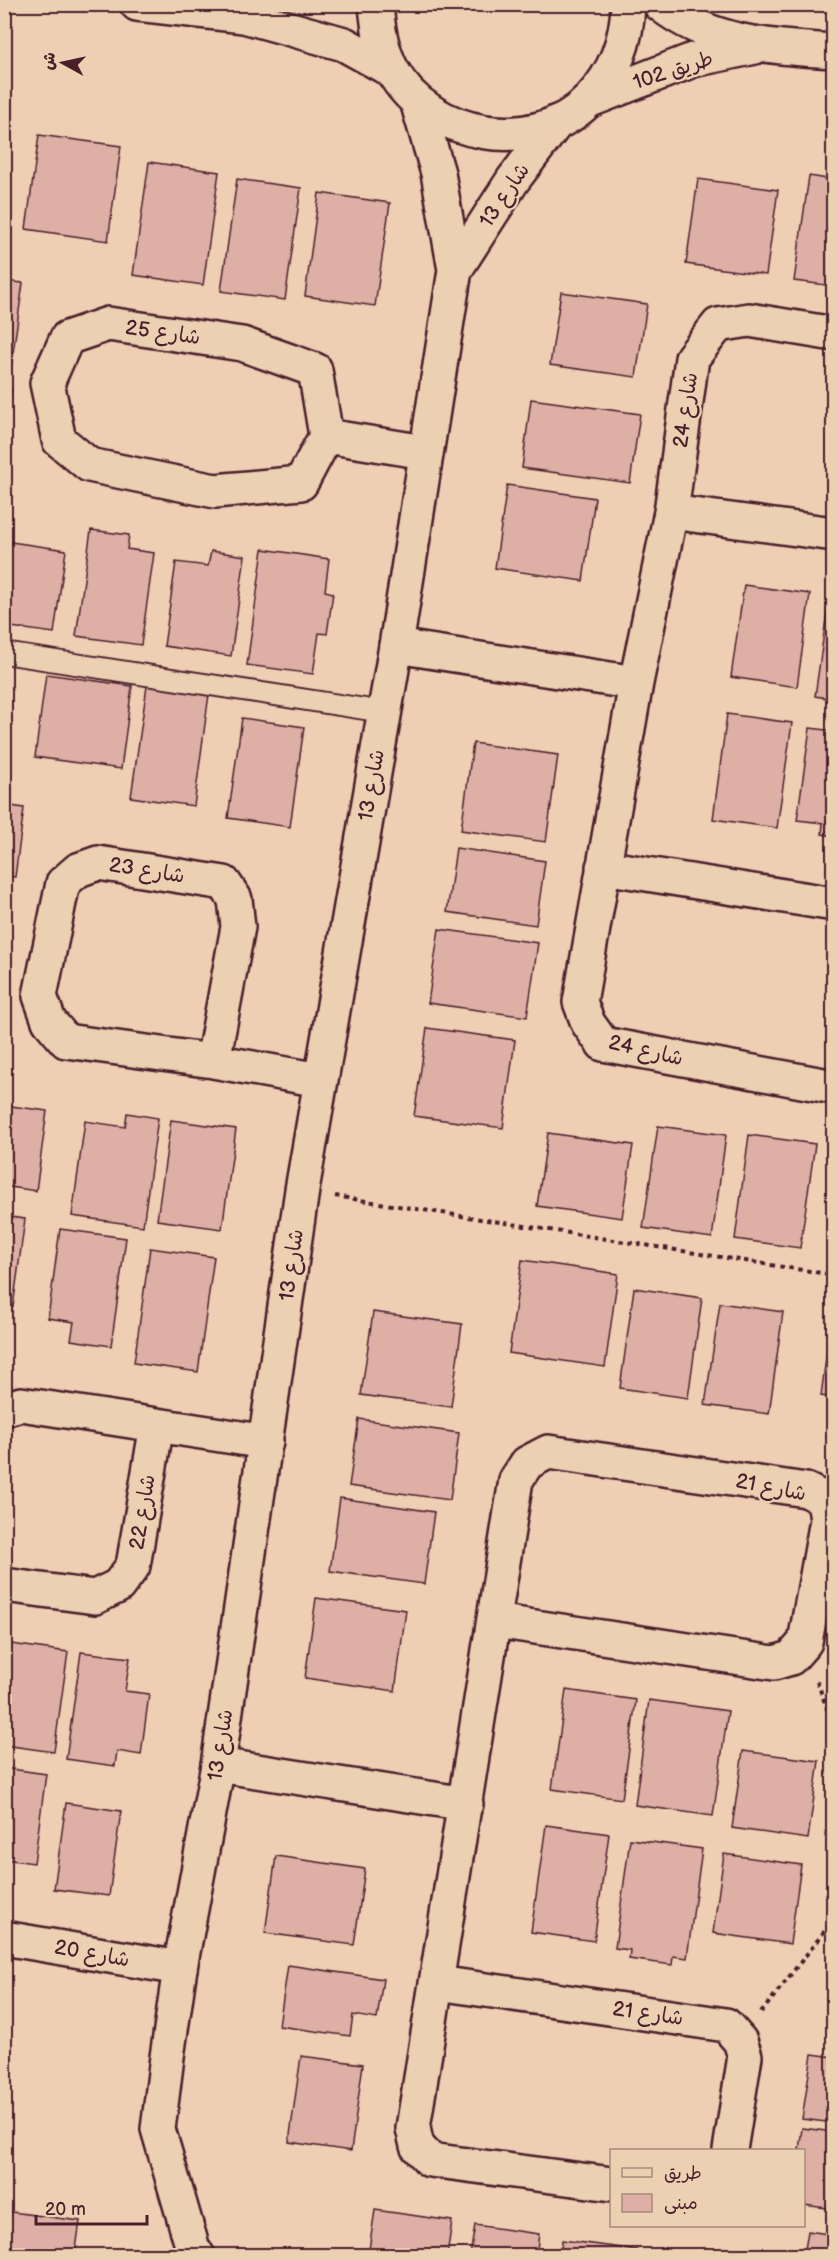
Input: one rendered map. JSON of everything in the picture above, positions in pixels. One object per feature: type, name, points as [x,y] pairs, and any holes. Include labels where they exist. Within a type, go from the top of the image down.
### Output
[{"type":"street","points":[[137,4],[244,16],[344,44],[393,72]]},
{"type":"street","points":[[376,4],[379,37],[393,72],[417,101],[447,122],[483,133],[521,133],[557,122],[589,101],[613,69],[627,32],[628,4]]},
{"type":"street","name":"طريق 102","points":[[660,4],[681,21],[698,29],[760,46],[834,51]]},
{"type":"street","name":"طريق 102","points":[[589,101],[693,60],[760,46]]},
{"type":"street","name":"شارع 13","points":[[198,2256],[193,2249],[174,2191],[158,2128],[180,1968],[218,1765],[302,1190],[396,646],[424,452],[455,270],[438,173],[417,101]]},
{"type":"street","name":"شارع 13","points":[[455,270],[513,180],[557,122]]},
{"type":"street","name":"شارع 24","points":[[834,334],[749,320],[718,325],[692,358],[670,512],[636,683],[580,1002],[588,1023],[603,1044],[834,1087]]},
{"type":"street","name":"شارع 25","points":[[108,324],[242,344],[315,370],[326,436],[301,483],[215,491],[89,465],[58,440],[47,383],[67,338],[108,324]]},
{"type":"street","points":[[326,436],[424,452]]},
{"type":"street","points":[[670,512],[834,534]]},
{"type":"street","points":[[396,646],[636,683]]},
{"type":"street","name":"23 شارع","points":[[213,1061],[238,927],[235,900],[224,883],[98,863],[78,870],[63,883],[40,996],[49,1022],[66,1041],[213,1061],[320,1080]]},
{"type":"street","points":[[603,867],[834,904]]},
{"type":"street","points":[[4,1409],[21,1404],[266,1442]]},
{"type":"street","name":"شارع 22","points":[[4,1585],[95,1597],[118,1586],[133,1566],[157,1425]]},
{"type":"street","name":"شارع 21","points":[[610,2184],[430,2160],[417,2146],[414,2128],[516,1480],[527,1463],[548,1452],[806,1490],[824,1499],[827,1520],[805,1642]]},
{"type":"street","points":[[495,1621],[774,1663],[790,1658],[805,1642]]},
{"type":"street","points":[[218,1765],[466,1804]]},
{"type":"street","name":"شارع 20","points":[[4,1938],[180,1968]]},
{"type":"street","name":"شارع 21","points":[[438,1983],[726,2025],[740,2041]]},
{"type":"street","points":[[730,2149],[745,2056],[740,2041]]},
{"type":"lane","points":[[4,653],[384,712]]},
{"type":"path","points":[[302,1190],[834,1275]]},
{"type":"path","points":[[805,1642],[834,1728]]},
{"type":"path","points":[[740,2041],[834,1918]]},
{"type":"building","points":[[39,135],[121,146],[108,241],[26,229]]},
{"type":"building","points":[[149,162],[219,172],[203,285],[133,275]]},
{"type":"building","points":[[809,176],[834,180],[834,286],[794,281]]},
{"type":"building","points":[[237,179],[301,188],[285,300],[221,291]]},
{"type":"building","points":[[698,179],[778,190],[766,275],[686,264]]},
{"type":"building","points":[[319,193],[390,203],[375,306],[305,296]]},
{"type":"building","points":[[4,281],[23,283],[11,367],[4,366]]},
{"type":"building","points":[[561,292],[647,304],[636,377],[550,365]]},
{"type":"building","points":[[4,389],[11,390],[4,434]]},
{"type":"building","points":[[531,399],[640,414],[630,483],[522,468]]},
{"type":"building","points":[[507,485],[595,498],[583,581],[495,568]]},
{"type":"building","points":[[91,530],[129,535],[127,549],[154,553],[141,645],[76,636]]},
{"type":"building","points":[[4,541],[66,550],[54,633],[4,626]]},
{"type":"building","points":[[263,549],[329,559],[325,591],[333,593],[327,634],[319,633],[313,674],[247,665]]},
{"type":"building","points":[[211,551],[245,556],[231,656],[164,646],[176,562],[208,566]]},
{"type":"building","points":[[744,585],[810,594],[797,687],[731,677]]},
{"type":"building","points":[[830,591],[834,592],[834,699],[815,696]]},
{"type":"building","points":[[46,674],[132,686],[121,769],[35,757]]},
{"type":"building","points":[[147,686],[209,694],[194,806],[131,797]]},
{"type":"building","points":[[727,714],[792,723],[777,828],[713,819]]},
{"type":"building","points":[[242,718],[304,727],[290,827],[228,818]]},
{"type":"building","points":[[810,728],[834,731],[834,836],[822,834],[823,823],[797,820]]},
{"type":"building","points":[[473,743],[558,755],[546,842],[461,830]]},
{"type":"building","points":[[4,805],[24,808],[15,877],[4,876]]},
{"type":"building","points":[[456,848],[545,861],[536,925],[447,912]]},
{"type":"building","points":[[439,929],[538,943],[527,1017],[428,1003]]},
{"type":"building","points":[[427,1028],[515,1040],[503,1128],[414,1116]]},
{"type":"building","points":[[4,1105],[47,1111],[36,1191],[4,1186]]},
{"type":"building","points":[[127,1113],[158,1118],[143,1226],[72,1216],[85,1121],[125,1127]]},
{"type":"building","points":[[171,1120],[236,1129],[222,1229],[157,1220]]},
{"type":"building","points":[[658,1126],[726,1135],[712,1238],[643,1228]]},
{"type":"building","points":[[548,1133],[633,1145],[622,1218],[537,1206]]},
{"type":"building","points":[[749,1135],[815,1144],[800,1248],[735,1239]]},
{"type":"building","points":[[4,1216],[25,1219],[13,1307],[4,1305]]},
{"type":"building","points":[[834,1219],[834,1259],[828,1258]]},
{"type":"building","points":[[60,1229],[126,1238],[111,1346],[71,1340],[74,1322],[48,1318]]},
{"type":"building","points":[[150,1248],[214,1257],[198,1372],[134,1363]]},
{"type":"building","points":[[522,1260],[618,1274],[605,1367],[509,1353]]},
{"type":"building","points":[[634,1288],[702,1298],[688,1398],[620,1388]]},
{"type":"building","points":[[720,1303],[783,1312],[769,1414],[705,1405]]},
{"type":"building","points":[[373,1312],[462,1324],[451,1407],[361,1395]]},
{"type":"building","points":[[831,1319],[834,1319],[834,1398],[821,1396]]},
{"type":"building","points":[[359,1419],[459,1433],[450,1500],[349,1486]]},
{"type":"building","points":[[340,1498],[434,1512],[424,1584],[330,1571]]},
{"type":"building","points":[[316,1598],[406,1610],[395,1691],[305,1678]]},
{"type":"building","points":[[4,1643],[68,1652],[54,1752],[4,1745]]},
{"type":"building","points":[[81,1652],[130,1658],[125,1691],[149,1694],[141,1755],[117,1751],[115,1766],[66,1759]]},
{"type":"building","points":[[566,1690],[636,1700],[622,1799],[552,1789]]},
{"type":"building","points":[[649,1700],[728,1711],[713,1816],[635,1805]]},
{"type":"building","points":[[743,1751],[819,1761],[808,1839],[732,1828]]},
{"type":"building","points":[[4,1768],[46,1774],[34,1863],[4,1859]]},
{"type":"building","points":[[66,1803],[121,1811],[109,1896],[54,1889]]},
{"type":"building","points":[[546,1825],[609,1834],[594,1941],[531,1932]]},
{"type":"building","points":[[630,1839],[702,1849],[687,1958],[673,1956],[672,1965],[629,1959],[630,1950],[615,1948]]},
{"type":"building","points":[[724,1854],[801,1865],[790,1944],[713,1933]]},
{"type":"building","points":[[276,1856],[365,1869],[354,1945],[265,1933]]},
{"type":"building","points":[[288,1965],[383,1979],[377,2019],[353,2015],[350,2036],[279,2026]]},
{"type":"building","points":[[812,2054],[834,2057],[834,2123],[802,2119]]},
{"type":"building","points":[[301,2056],[363,2064],[351,2151],[289,2142]]},
{"type":"building","points":[[802,2128],[834,2132],[834,2209],[805,2205],[805,2149],[799,2149]]},
{"type":"building","points":[[375,2210],[452,2221],[447,2256],[368,2256]]},
{"type":"building","points":[[4,2211],[80,2221],[75,2256],[4,2256]]},
{"type":"building","points":[[475,2225],[539,2234],[536,2256],[470,2256]]},
{"type":"building","points":[[808,2231],[834,2235],[834,2256],[804,2256]]},
{"type":"building","points":[[562,2240],[637,2250],[636,2256],[560,2256]]}]
